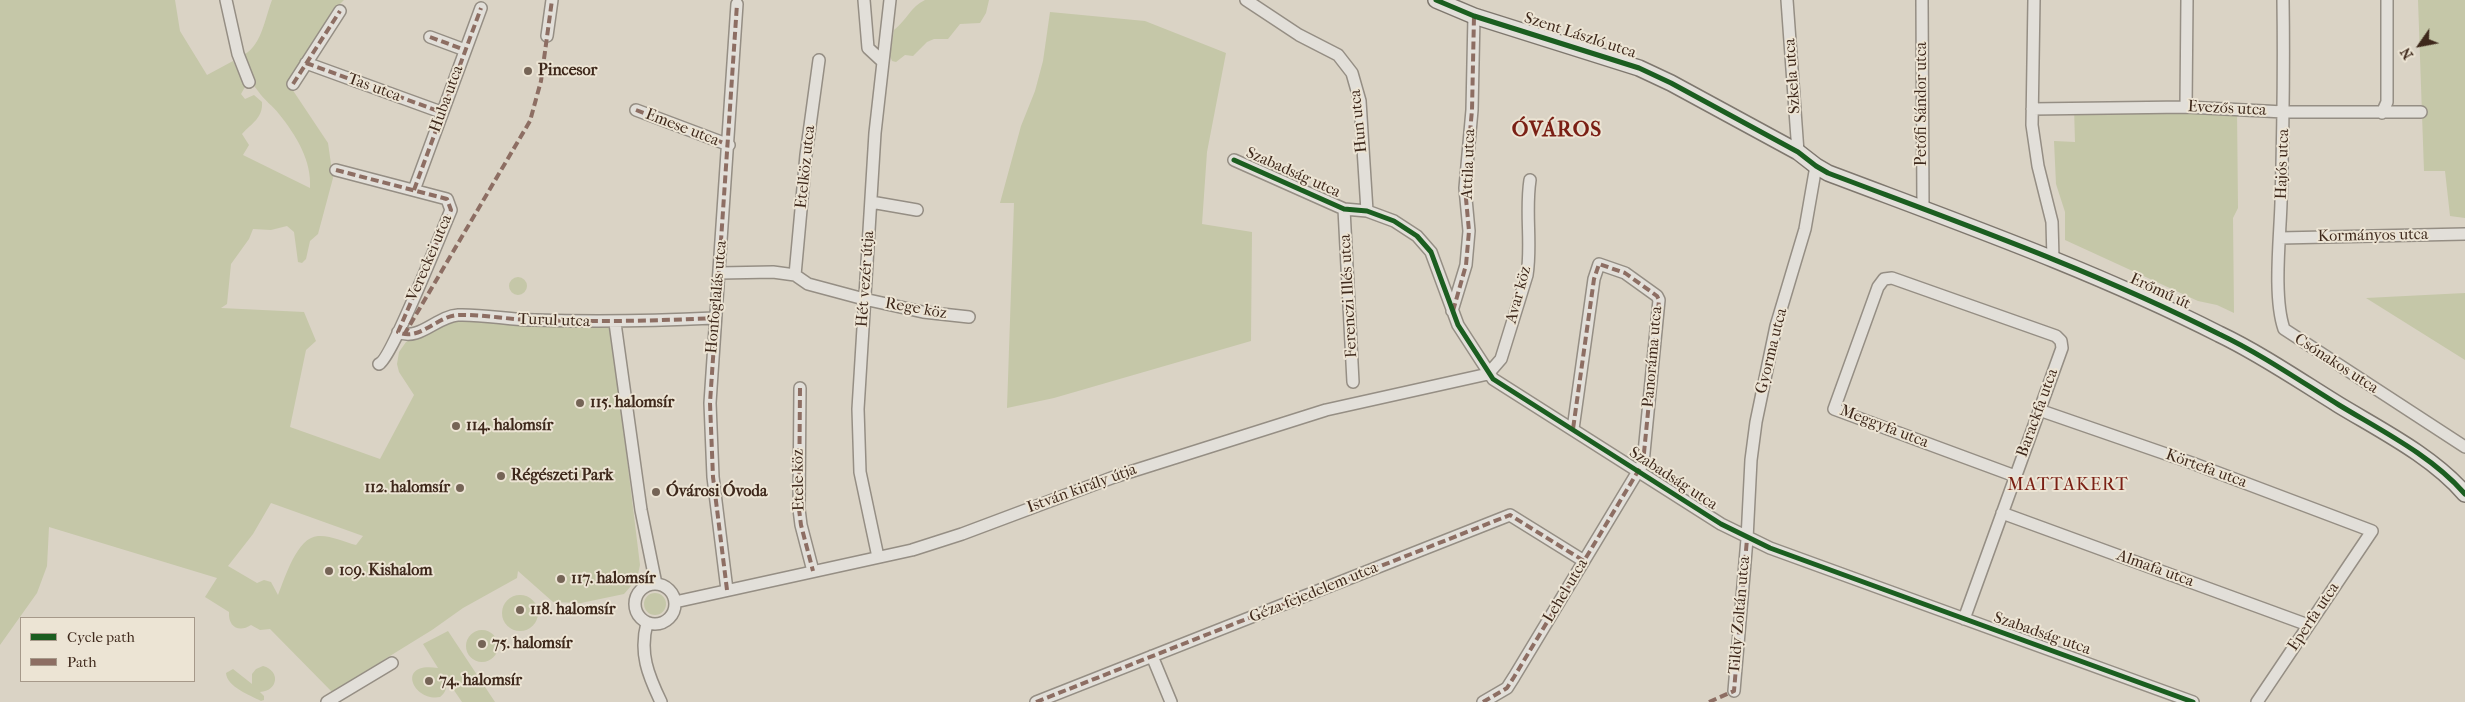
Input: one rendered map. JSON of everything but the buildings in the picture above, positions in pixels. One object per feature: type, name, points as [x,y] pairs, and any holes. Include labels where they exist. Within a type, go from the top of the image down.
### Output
[{"type":"street","points":[[226,0],[238,54],[249,82]]},
{"type":"street","points":[[547,36],[552,0]]},
{"type":"street","points":[[864,0],[868,48],[882,61]]},
{"type":"street","name":"Hét vezér útja","points":[[878,557],[864,497],[859,448],[858,409],[864,300],[882,61],[890,0]]},
{"type":"street","name":"Hun utca","points":[[1246,0],[1299,35],[1338,55],[1352,73],[1360,101],[1367,211]]},
{"type":"street","name":"Szent László utca","points":[[1436,0],[1474,16],[1639,68],[1671,83],[1798,152],[1816,166]]},
{"type":"street","name":"Szkela utca","points":[[1787,0],[1798,152]]},
{"type":"street","name":"Petőfi Sándor utca","points":[[1922,0],[1922,208]]},
{"type":"street","points":[[2034,0],[2032,125],[2038,166],[2052,222],[2053,258]]},
{"type":"street","points":[[2186,107],[2187,0]]},
{"type":"street","name":"Hajós utca","points":[[2280,238],[2284,112],[2283,0]]},
{"type":"street","points":[[2382,113],[2387,102],[2387,0]]},
{"type":"street","name":"Honfoglalás utca","points":[[727,590],[713,477],[711,438],[714,318],[720,273],[737,4]]},
{"type":"street","name":"Huba utca","points":[[414,190],[441,112],[481,8]]},
{"type":"street","points":[[293,84],[340,11]]},
{"type":"street","name":"Attila utca","points":[[1452,311],[1466,265],[1469,231],[1465,188],[1472,110],[1474,16]]},
{"type":"street","points":[[430,37],[465,50]]},
{"type":"street","name":"Etelköz utca","points":[[795,275],[806,155],[818,60]]},
{"type":"street","name":"Tas utca","points":[[306,63],[441,112]]},
{"type":"street","name":"Evezős utca","points":[[2032,109],[2186,107],[2284,112],[2421,112]]},
{"type":"street","name":"Emese utca","points":[[636,110],[729,145]]},
{"type":"street","name":"Szabadság utca","points":[[1234,160],[1344,209],[1367,211],[1408,228],[1424,243],[1436,264],[1458,325],[1488,374],[1503,387],[1747,539],[1964,620],[2193,702]]},
{"type":"street","name":"Erőmű út","points":[[1816,166],[2053,258],[2132,292],[2222,335],[2430,462],[2465,494]]},
{"type":"street","name":"Gyorma utca","points":[[1747,539],[1751,460],[1764,376],[1776,326],[1805,229],[1816,166]]},
{"type":"street","name":"Vereckei utca","points":[[336,170],[447,199],[451,210],[386,359],[379,364]]},
{"type":"street","name":"Avar köz","points":[[1488,374],[1501,359],[1527,275],[1529,262],[1527,201],[1530,180]]},
{"type":"street","points":[[871,202],[917,210]]},
{"type":"street","name":"Ferenczi Illés utca","points":[[1344,209],[1353,382]]},
{"type":"street","name":"Kormányos utca","points":[[2280,238],[2465,234]]},
{"type":"street","name":"Csónakos utca","points":[[2280,238],[2280,318],[2284,329],[2465,447]]},
{"type":"street","name":"Panoráma utca","points":[[1573,429],[1594,279],[1599,264],[1626,273],[1657,296],[1659,300],[1645,458],[1638,471]]},
{"type":"street","points":[[720,273],[773,272],[795,275]]},
{"type":"street","name":"Rege köz","points":[[795,275],[808,284],[864,300],[923,312],[969,317]]},
{"type":"street","name":"Meggyfa utca","points":[[2015,476],[1834,409],[1878,287],[1884,279],[1892,278],[2056,336],[2061,341],[2062,348]]},
{"type":"street","name":"Turul utca","points":[[398,332],[404,335],[414,334],[446,318],[458,315],[521,320],[615,322],[714,318]]},
{"type":"street","points":[[615,322],[641,510],[656,584]]},
{"type":"street","name":"Barackfa utca","points":[[1964,620],[2062,348]]},
{"type":"street","name":"István király útja","points":[[675,602],[878,557],[953,537],[1099,482],[1326,410],[1488,374]]},
{"type":"street","name":"Etele köz","points":[[800,388],[800,525],[813,571]]},
{"type":"street","name":"Körtefa utca","points":[[2039,410],[2192,464],[2372,532]]},
{"type":"street","name":"Lehel utca","points":[[1483,702],[1498,694],[1510,682],[1638,471]]},
{"type":"street","name":"Almafa utca","points":[[2002,513],[2308,625]]},
{"type":"street","name":"Géza fejedelem utca","points":[[1036,702],[1510,515],[1584,561]]},
{"type":"street","name":"Eperfa utca","points":[[2257,702],[2372,532]]},
{"type":"street","name":"Tildy Zoltán utca","points":[[1734,691],[1747,539]]},
{"type":"street","points":[[656,584],[667,588],[675,602],[675,609],[668,620],[657,624],[647,622],[638,614],[635,602],[644,587],[656,584]]},
{"type":"street","points":[[647,622],[643,642],[644,662],[661,702]]},
{"type":"street","points":[[1152,656],[1171,702]]},
{"type":"street","points":[[327,702],[392,663]]},
{"type":"green space","points":[[0,0],[175,0],[180,31],[207,75],[233,61],[245,87],[241,94],[245,99],[254,95],[262,102],[259,116],[242,134],[249,145],[243,155],[310,188],[306,158],[302,149],[279,114],[255,87],[241,56],[248,52],[258,40],[272,0],[344,0],[336,8],[288,83],[328,143],[333,178],[318,234],[310,241],[306,259],[302,263],[298,262],[294,232],[287,226],[271,230],[253,229],[249,239],[231,264],[227,304],[221,308],[304,312],[316,341],[306,350],[290,427],[380,459],[414,395],[399,372],[397,364],[399,352],[406,342],[454,320],[611,328],[640,565],[637,579],[624,594],[581,603],[553,602],[518,571],[517,578],[463,608],[385,659],[361,679],[334,694],[270,629],[260,630],[251,625],[239,628],[232,625],[229,612],[205,597],[217,578],[49,527],[47,566],[37,593],[0,645]],"holes":[[[271,503],[363,536],[356,545],[327,537],[318,536],[311,538],[298,551],[288,569],[278,595],[271,582],[264,580],[257,583],[228,566],[253,534]]]},
{"type":"green space","points":[[925,0],[989,0],[986,13],[980,23],[960,24],[948,39],[934,39],[927,42],[913,56],[905,55],[896,62],[892,61],[890,56],[894,30],[916,6]]},
{"type":"green space","points":[[2418,0],[2465,0],[2465,218],[2450,216],[2445,171],[2424,171]]},
{"type":"green space","points":[[1050,12],[1145,21],[1226,53],[1207,152],[1202,224],[1252,232],[1251,341],[1054,398],[1007,408],[1014,203],[1000,203],[1021,126],[1035,91],[1043,61]]},
{"type":"green space","points":[[2074,107],[2237,109],[2238,208],[2233,218],[2234,313],[2217,305],[2198,301],[2065,240],[2065,212],[2056,184],[2054,141],[2075,142]]},
{"type":"green space","points":[[518,277],[524,280],[527,286],[524,292],[518,295],[512,292],[509,286],[512,280]]},
{"type":"green space","points":[[2465,293],[2465,360],[2366,298]]},
{"type":"green space","points":[[655,593],[663,596],[666,604],[663,612],[655,615],[647,612],[644,604],[647,596]]},
{"type":"green space","name":"118. halomsír","points":[[520,595],[533,600],[538,613],[533,626],[520,631],[507,626],[502,613],[507,600]]},
{"type":"green space","name":"75. halomsír","points":[[482,630],[488,631],[493,635],[497,640],[497,652],[493,657],[488,661],[482,662],[476,661],[471,657],[467,652],[466,646],[467,640],[471,635],[476,631]]},
{"type":"green space","points":[[448,631],[495,702],[462,702],[447,680],[445,691],[440,697],[430,697],[422,694],[416,688],[413,682],[413,675],[416,670],[425,667],[438,668],[423,644]]},
{"type":"green space","points":[[263,666],[273,672],[275,680],[271,688],[260,692],[264,696],[264,700],[261,701],[245,693],[227,678],[226,673],[233,669],[252,684],[252,674],[256,669]]},
{"type":"marked path","points":[[404,335],[530,121],[541,81],[552,0]]},
{"type":"marked path","points":[[727,590],[713,477],[710,403],[737,4]]},
{"type":"marked path","points":[[414,190],[481,8]]},
{"type":"marked path","points":[[293,84],[340,11]]},
{"type":"marked path","points":[[1453,311],[1466,265],[1469,231],[1465,188],[1472,110],[1474,16]]},
{"type":"marked path","points":[[430,37],[465,50]]},
{"type":"marked path","points":[[306,63],[441,112]]},
{"type":"marked path","points":[[636,110],[729,145]]},
{"type":"marked path","points":[[336,170],[447,199],[451,210],[398,332],[413,334],[450,316],[458,315],[526,320],[580,321],[714,318]]},
{"type":"marked path","points":[[1483,702],[1507,688],[1643,463],[1659,300],[1657,296],[1625,273],[1599,264],[1594,279],[1573,429]]},
{"type":"marked path","points":[[800,388],[799,509],[801,525],[813,571]]},
{"type":"marked path","points":[[1036,702],[1510,515],[1584,561]]},
{"type":"marked path","points":[[1709,702],[1734,691],[1747,539]]},
{"type":"cycle path","points":[[1436,0],[1474,16],[1639,68],[1671,83],[1798,152],[1828,173],[2026,248],[2171,311],[2250,350],[2389,435],[2422,456],[2452,480],[2465,494]]},
{"type":"cycle path","points":[[1234,160],[1344,209],[1367,211],[1394,221],[1417,236],[1431,252],[1458,325],[1493,379],[1721,524],[1770,548],[2193,702]]},
{"type":"place","name":"Pincesor","points":[[528,71]]},
{"type":"place","name":"115. halomsír","points":[[580,403]]},
{"type":"place","name":"114. halomsír","points":[[456,426]]},
{"type":"place","name":"Régészeti Park","points":[[501,476]]},
{"type":"place","name":"112. halomsír","points":[[460,488]]},
{"type":"place","name":"Óvárosi Óvoda","points":[[656,492]]},
{"type":"place","name":"109. Kishalom","points":[[329,571]]},
{"type":"place","name":"117. halomsír","points":[[561,579]]},
{"type":"place","name":"118. halomsír","points":[[520,610]]},
{"type":"place","name":"75. halomsír","points":[[482,644]]},
{"type":"place","name":"74. halomsír","points":[[429,681]]},
{"type":"district","name":"ÓVÁROS","points":[[1557,131]]},
{"type":"district","name":"MATTAKERT","points":[[2068,486]]}]
